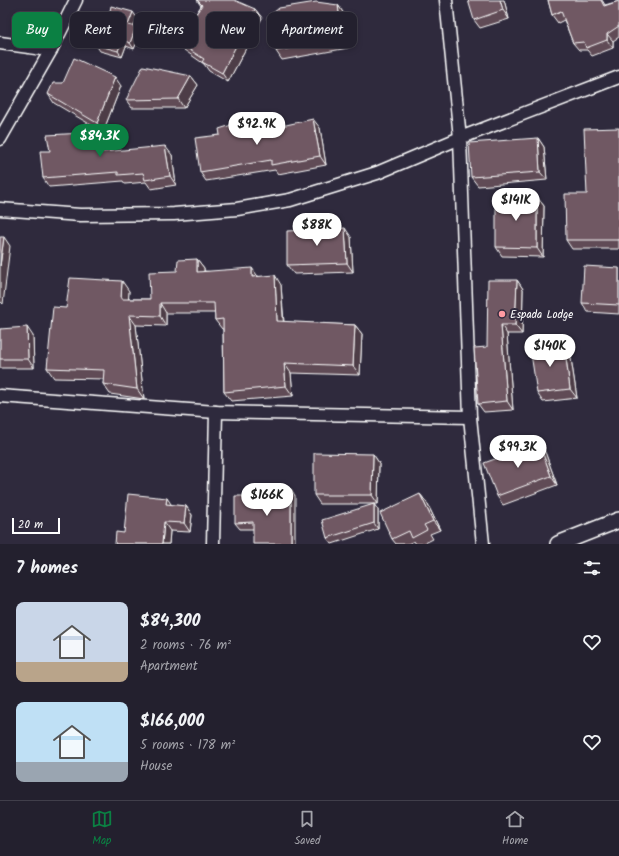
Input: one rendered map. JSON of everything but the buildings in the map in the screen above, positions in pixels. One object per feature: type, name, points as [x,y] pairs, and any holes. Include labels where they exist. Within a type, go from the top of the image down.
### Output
[{"type":"street","points":[[0,139],[51,50],[76,0]]},
{"type":"street","points":[[446,0],[460,138],[470,417],[483,544]]},
{"type":"street","points":[[0,42],[51,50]]},
{"type":"street","points":[[0,209],[80,215],[174,214],[236,209],[290,200],[370,175],[460,138],[619,77]]},
{"type":"street","points":[[0,396],[216,412],[470,417]]},
{"type":"street","points":[[214,544],[216,412]]},
{"type":"street","points":[[558,544],[619,520]]},
{"type":"place","name":"Espada Lodge","points":[[502,314]]}]
